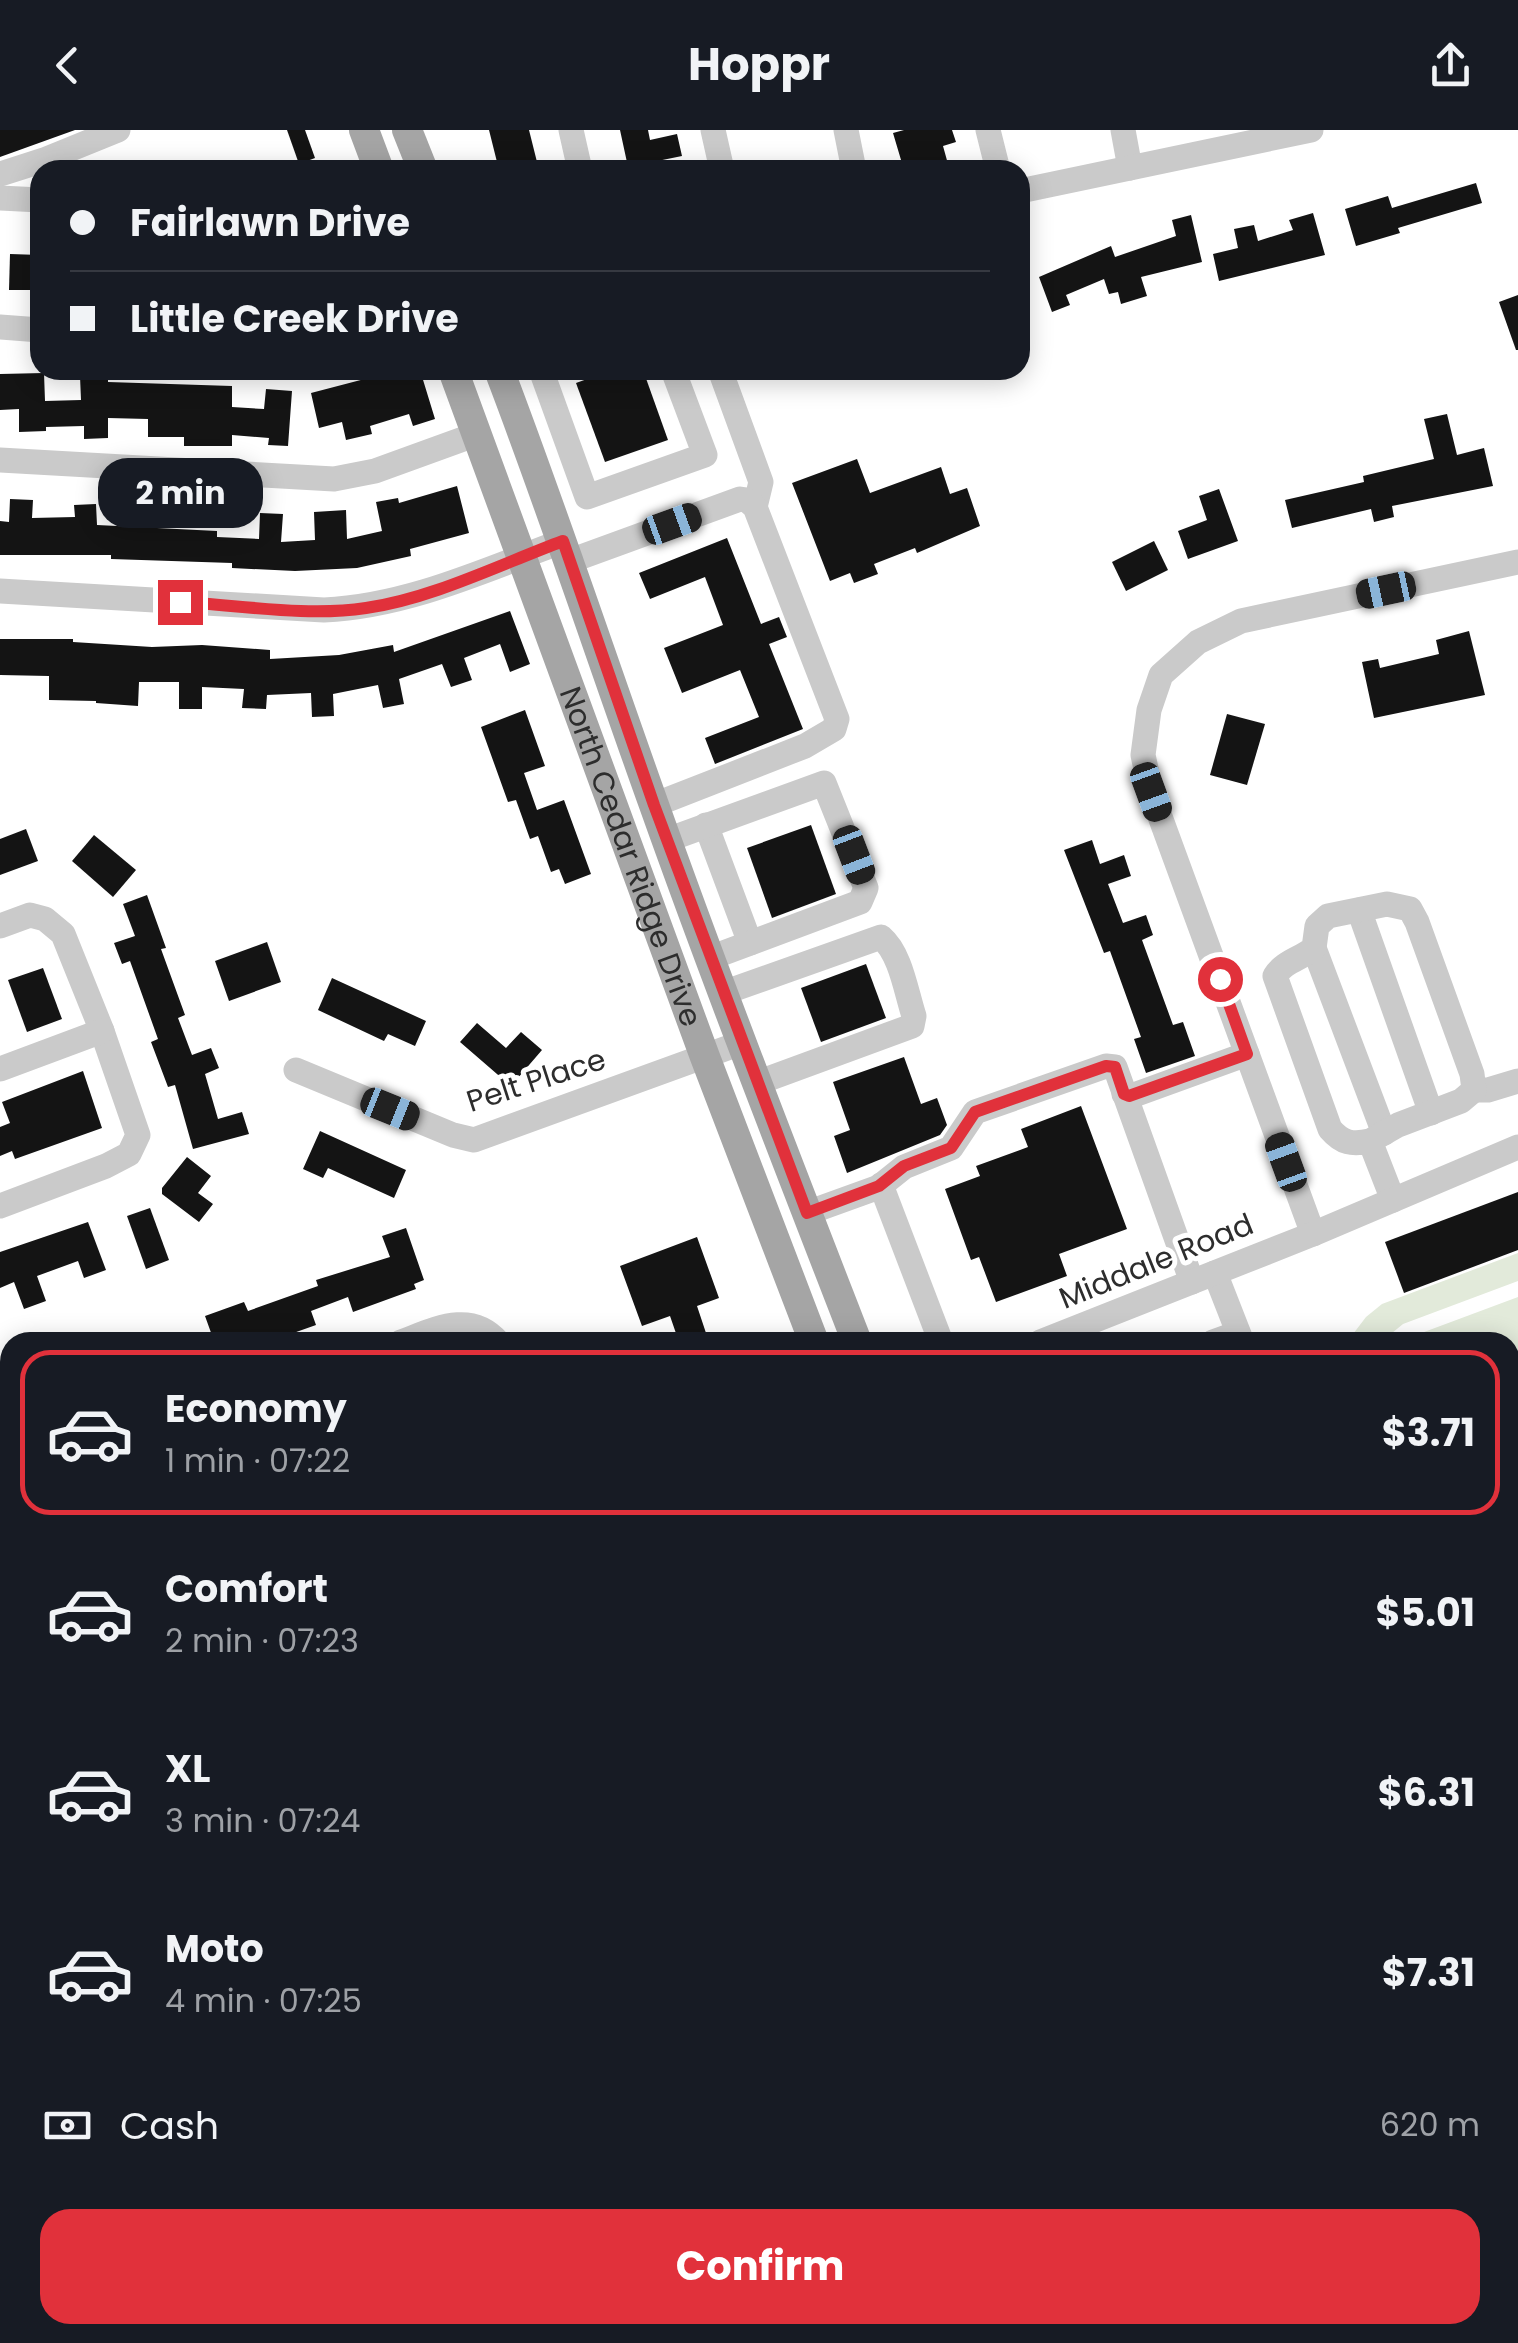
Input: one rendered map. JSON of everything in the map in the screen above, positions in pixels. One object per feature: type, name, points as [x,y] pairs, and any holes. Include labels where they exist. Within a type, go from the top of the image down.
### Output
[{"type":"main road","points":[[364,130],[375,160]]},
{"type":"main road","points":[[408,130],[418,160]]},
{"type":"main road","name":"North Cedar Ridge Drive","points":[[458,380],[705,1057],[810,1332]]},
{"type":"main road","name":"North Cedar Ridge Drive","points":[[503,380],[553,510],[741,1043],[853,1332]]},
{"type":"street","points":[[44,160],[118,130]]},
{"type":"street","points":[[570,130],[578,160]]},
{"type":"street","points":[[713,130],[720,160]]},
{"type":"street","points":[[846,130],[852,160]]},
{"type":"street","points":[[988,130],[996,160]]},
{"type":"street","points":[[1124,130],[1130,168]]},
{"type":"street","points":[[1030,190],[1270,134],[1311,130]]},
{"type":"street","points":[[0,174],[30,164]]},
{"type":"street","points":[[0,198],[30,200]]},
{"type":"street","points":[[0,327],[30,329]]},
{"type":"street","points":[[545,380],[587,497]]},
{"type":"street","points":[[553,510],[705,456],[677,380]]},
{"type":"street","points":[[731,380],[760,482],[756,508]]},
{"type":"street","points":[[0,460],[334,479],[375,471],[477,434]]},
{"type":"street","points":[[0,591],[324,610],[366,608],[413,597],[522,556],[567,551],[740,498],[747,500],[756,508],[837,718],[834,728],[806,746],[654,805]]},
{"type":"street","points":[[1313,1234],[1151,792],[1144,756],[1149,710],[1161,675],[1198,642],[1241,620],[1518,562]]},
{"type":"street","points":[[667,840],[824,783],[866,888],[860,902],[710,958]]},
{"type":"street","points":[[706,825],[750,943]]},
{"type":"street","points":[[1394,1200],[1314,948],[1316,926],[1328,916],[1387,904],[1410,910],[1472,1074],[1474,1090]]},
{"type":"street","points":[[1359,910],[1431,1113]]},
{"type":"street","points":[[0,926],[30,915],[45,918],[63,934],[138,1135],[129,1154],[0,1206]]},
{"type":"street","points":[[723,993],[881,937],[894,958],[914,1016],[912,1026],[756,1083]]},
{"type":"street","points":[[1314,948],[1281,966],[1275,976],[1330,1128],[1339,1139],[1355,1144],[1377,1137],[1461,1101],[1474,1090],[1518,1081]]},
{"type":"street","points":[[0,1069],[102,1030]]},
{"type":"street","name":"Pelt Place","points":[[296,1070],[454,1136],[474,1140],[741,1043]]},
{"type":"street","points":[[1124,1094],[1134,1095],[1247,1054]]},
{"type":"street","points":[[807,1213],[882,1185],[904,1166],[951,1148],[975,1112],[1106,1066],[1115,1067],[1204,1277],[1236,1332]]},
{"type":"street","name":"Middale Road","points":[[1065,1332],[1518,1148]]},
{"type":"street","points":[[882,1185],[937,1332]]},
{"type":"street","points":[[428,1332],[449,1324],[468,1324],[489,1332]]},
{"type":"green space","points":[[1518,1253],[1518,1281],[1403,1324],[1393,1332],[1355,1332],[1382,1304]]},
{"type":"green space","points":[[1518,1297],[1518,1332],[1424,1332]]},
{"type":"building","points":[[0,130],[75,130],[0,157]]},
{"type":"building","points":[[287,130],[305,130],[315,158],[298,160]]},
{"type":"building","points":[[489,130],[529,130],[536,160],[496,160]]},
{"type":"building","points":[[620,130],[648,130],[650,140],[677,134],[682,156],[626,160]]},
{"type":"building","points":[[952,130],[956,142],[943,146],[947,160],[901,160],[893,133]]},
{"type":"building","points":[[1476,183],[1482,203],[1398,228],[1400,233],[1356,246],[1345,209],[1388,196],[1392,208]]},
{"type":"building","points":[[1313,213],[1325,255],[1219,281],[1213,254],[1238,248],[1234,229],[1254,225],[1258,241],[1293,230],[1289,220]]},
{"type":"building","points":[[1191,215],[1202,262],[1141,277],[1147,296],[1121,304],[1118,292],[1109,294],[1104,279],[1066,295],[1070,305],[1052,312],[1039,277],[1111,246],[1115,257],[1176,236],[1172,220]]},
{"type":"building","points":[[10,254],[30,255],[30,290],[9,290]]},
{"type":"building","points":[[1518,295],[1518,350],[1516,350],[1499,302]]},
{"type":"building","points":[[30,373],[30,380],[44,380],[45,401],[81,400],[80,380],[232,386],[232,407],[264,409],[266,389],[292,391],[288,446],[268,445],[269,438],[232,435],[232,446],[184,446],[184,437],[148,437],[148,419],[108,418],[108,438],[84,439],[84,426],[19,432],[19,409],[0,410],[0,374]]},
{"type":"building","points":[[361,380],[423,380],[435,419],[413,426],[409,414],[370,426],[372,434],[346,440],[342,422],[319,428],[311,393]]},
{"type":"building","points":[[647,380],[668,440],[605,462],[576,383]]},
{"type":"building","points":[[1447,414],[1457,455],[1484,448],[1493,486],[1392,506],[1394,517],[1374,522],[1371,509],[1292,528],[1285,500],[1364,482],[1363,476],[1434,459],[1424,419]]},
{"type":"building","points":[[857,459],[870,493],[941,467],[950,494],[967,488],[980,526],[917,553],[915,548],[874,564],[878,574],[854,583],[850,573],[830,581],[792,483]]},
{"type":"building","points":[[457,486],[469,533],[410,549],[411,556],[357,568],[295,571],[232,568],[232,563],[111,559],[111,555],[0,555],[0,521],[9,522],[10,499],[33,500],[32,518],[75,517],[74,505],[96,504],[97,525],[217,531],[217,537],[259,539],[260,513],[283,514],[281,542],[315,540],[314,512],[346,510],[347,539],[382,531],[376,502],[398,498],[399,503]]},
{"type":"building","points":[[1219,489],[1238,541],[1188,559],[1178,531],[1207,520],[1199,496]]},
{"type":"building","points":[[727,538],[761,624],[779,617],[787,637],[769,644],[803,729],[715,764],[705,738],[759,717],[740,670],[682,693],[664,648],[723,625],[705,577],[650,599],[639,573]]},
{"type":"building","points":[[1154,541],[1168,570],[1126,591],[1112,562]]},
{"type":"building","points":[[510,611],[530,664],[510,672],[500,644],[464,658],[472,680],[451,687],[442,664],[399,679],[404,704],[383,708],[378,685],[333,694],[334,716],[312,717],[311,693],[267,695],[266,709],[242,708],[244,689],[202,687],[202,709],[179,709],[179,682],[139,682],[138,706],[49,700],[49,676],[0,675],[0,639],[270,650],[270,659],[339,655],[393,645],[394,652]]},
{"type":"building","points":[[1469,631],[1485,695],[1374,718],[1362,662],[1378,659],[1380,668],[1439,654],[1436,640]]},
{"type":"building","points":[[525,710],[545,766],[524,773],[537,810],[564,800],[591,874],[565,884],[559,869],[551,872],[538,836],[530,839],[516,800],[508,802],[481,727]]},
{"type":"building","points":[[1227,714],[1265,724],[1247,785],[1210,775]]},
{"type":"building","points":[[811,825],[836,894],[772,918],[747,848]]},
{"type":"building","points":[[26,829],[38,861],[0,875],[0,839]]},
{"type":"building","points":[[94,835],[136,870],[113,897],[72,861]]},
{"type":"building","points":[[1092,840],[1100,864],[1124,855],[1131,876],[1108,884],[1123,923],[1146,915],[1153,935],[1142,940],[1173,1025],[1183,1022],[1195,1056],[1146,1073],[1134,1039],[1141,1037],[1110,951],[1104,953],[1064,850]]},
{"type":"building","points":[[147,895],[185,1015],[178,1018],[192,1055],[211,1048],[219,1068],[205,1074],[218,1119],[242,1112],[249,1134],[193,1149],[175,1085],[168,1087],[151,1042],[158,1039],[130,961],[122,964],[114,943],[135,936],[123,904]]},
{"type":"building","points":[[267,942],[281,982],[229,1001],[215,961]]},
{"type":"building","points":[[866,964],[886,1018],[821,1042],[801,988]]},
{"type":"building","points":[[43,968],[62,1019],[27,1032],[8,980]]},
{"type":"building","points":[[332,978],[426,1021],[415,1046],[388,1034],[384,1041],[318,1010]]},
{"type":"building","points":[[477,1023],[506,1048],[521,1032],[542,1050],[511,1086],[460,1042]]},
{"type":"building","points":[[904,1057],[921,1104],[937,1098],[947,1125],[940,1135],[847,1173],[834,1136],[850,1130],[833,1082]]},
{"type":"building","points":[[83,1071],[102,1128],[15,1159],[12,1151],[0,1156],[0,1127],[10,1123],[2,1102]]},
{"type":"building","points":[[1081,1106],[1127,1229],[1059,1254],[1067,1276],[996,1302],[979,1257],[971,1260],[945,1189],[980,1176],[976,1166],[1028,1147],[1021,1129]]},
{"type":"building","points":[[320,1131],[406,1170],[394,1198],[328,1168],[323,1178],[303,1169]]},
{"type":"building","points":[[187,1157],[211,1176],[198,1193],[213,1204],[199,1222],[162,1194],[162,1188]]},
{"type":"building","points":[[1518,1192],[1518,1250],[1404,1293],[1385,1242]]},
{"type":"building","points":[[150,1208],[169,1260],[146,1269],[127,1216]]},
{"type":"building","points":[[88,1222],[106,1270],[84,1278],[78,1261],[37,1276],[46,1301],[24,1309],[14,1282],[0,1288],[0,1252]]},
{"type":"building","points":[[406,1228],[424,1280],[414,1284],[416,1289],[353,1312],[348,1297],[311,1311],[316,1325],[296,1332],[211,1332],[205,1316],[244,1302],[248,1311],[318,1286],[316,1280],[390,1257],[382,1236]]},
{"type":"building","points":[[697,1237],[719,1298],[697,1306],[706,1332],[676,1332],[670,1316],[642,1326],[620,1266]]},
{"type":"route","points":[[180,602],[324,610],[366,608],[413,597],[563,541],[654,805],[807,1213],[879,1186],[904,1166],[951,1148],[975,1112],[1106,1066],[1115,1067],[1124,1094],[1129,1096],[1247,1054],[1220,979]]}]
